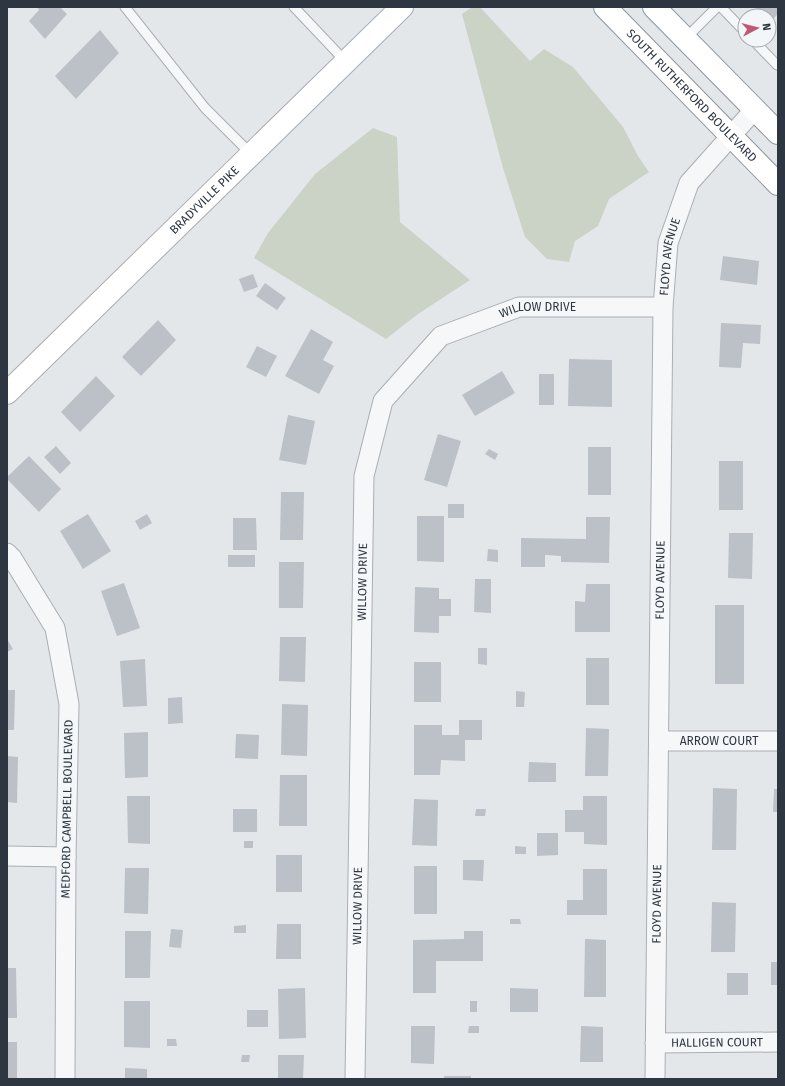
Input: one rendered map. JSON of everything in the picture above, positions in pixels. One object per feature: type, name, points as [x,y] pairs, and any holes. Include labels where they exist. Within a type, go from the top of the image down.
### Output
[{"type":"main road","name":"BRADYVILLE PIKE","points":[[7,393],[402,7]]},
{"type":"main road","name":"SOUTH RUTHERFORD BOULEVARD","points":[[605,7],[778,184]]},
{"type":"main road","points":[[654,7],[778,133]]},
{"type":"street","name":"FLOYD AVENUE","points":[[655,1079],[663,307],[668,243],[689,183],[755,109]]},
{"type":"street","name":"WILLOW DRIVE","points":[[355,1079],[364,476],[384,401],[441,336],[519,307],[663,307]]},
{"type":"street","name":"MEDFORD CAMPBELL BOULEVARD","points":[[7,553],[55,628],[69,704],[66,857],[65,1079]]},
{"type":"street","name":"ARROW COURT","points":[[659,741],[778,741]]},
{"type":"street","points":[[7,856],[66,857]]},
{"type":"street","name":"HALLIGEN COURT","points":[[655,1043],[778,1042]]},
{"type":"lane","points":[[125,7],[205,108],[251,154]]},
{"type":"lane","points":[[294,7],[346,62]]},
{"type":"lane","points":[[685,39],[717,7]]},
{"type":"lane","points":[[721,7],[737,24]]},
{"type":"lane","points":[[761,48],[777,65]]},
{"type":"shaded area","points":[[472,7],[480,7],[530,61],[544,49],[573,67],[623,127],[638,156],[649,172],[609,199],[598,226],[575,241],[569,262],[547,259],[525,237],[503,168],[462,14]]},
{"type":"shaded area","points":[[373,128],[397,137],[400,222],[470,280],[418,314],[386,339],[254,258],[268,233],[315,174]]},
{"type":"building","points":[[37,7],[60,7],[67,14],[45,39],[29,21],[39,10]]},
{"type":"building","points":[[755,7],[778,7],[778,14],[777,15],[777,8]]},
{"type":"building","points":[[100,30],[119,53],[76,99],[55,76]]},
{"type":"building","points":[[723,256],[759,261],[757,285],[720,280]]},
{"type":"building","points":[[253,274],[258,287],[244,292],[239,279]]},
{"type":"building","points":[[265,283],[286,298],[277,310],[256,296]]},
{"type":"building","points":[[158,320],[176,340],[141,376],[122,357]]},
{"type":"building","points":[[721,323],[761,325],[760,344],[743,343],[741,368],[719,367]]},
{"type":"building","points":[[311,329],[333,342],[323,360],[334,366],[319,394],[285,376]]},
{"type":"building","points":[[257,346],[277,356],[266,377],[246,367]]},
{"type":"building","points":[[569,359],[612,360],[612,407],[568,406]]},
{"type":"building","points":[[502,371],[515,393],[475,416],[462,395]]},
{"type":"building","points":[[539,374],[554,374],[554,405],[539,405]]},
{"type":"building","points":[[96,376],[115,396],[80,432],[61,412]]},
{"type":"building","points":[[288,415],[315,421],[306,465],[279,460]]},
{"type":"building","points":[[438,434],[461,441],[447,487],[424,480]]},
{"type":"building","points":[[56,446],[71,463],[60,474],[44,457]]},
{"type":"building","points":[[588,447],[611,447],[611,495],[588,495]]},
{"type":"building","points":[[489,449],[498,454],[495,460],[485,454]]},
{"type":"building","points":[[29,456],[61,489],[39,512],[7,479],[7,477]]},
{"type":"building","points":[[719,461],[743,461],[743,510],[719,510]]},
{"type":"building","points":[[281,492],[304,492],[303,540],[280,540]]},
{"type":"building","points":[[448,504],[464,504],[464,518],[448,518]]},
{"type":"building","points":[[88,514],[111,551],[83,569],[60,531]]},
{"type":"building","points":[[147,514],[152,523],[140,530],[135,521]]},
{"type":"building","points":[[417,516],[444,516],[444,562],[417,561]]},
{"type":"building","points":[[586,517],[610,517],[609,563],[561,562],[561,556],[545,555],[545,567],[521,567],[521,538],[586,539]]},
{"type":"building","points":[[233,518],[256,518],[257,550],[233,550]]},
{"type":"building","points":[[729,533],[753,533],[752,579],[728,578]]},
{"type":"building","points":[[488,549],[498,550],[498,562],[487,561]]},
{"type":"building","points":[[228,555],[255,555],[255,567],[228,567]]},
{"type":"building","points":[[279,562],[304,562],[303,608],[279,608]]},
{"type":"building","points":[[475,579],[491,579],[491,613],[474,612]]},
{"type":"building","points":[[124,583],[140,628],[117,636],[101,591]]},
{"type":"building","points":[[586,584],[610,584],[610,632],[575,632],[575,601],[585,602]]},
{"type":"building","points":[[415,587],[439,588],[439,599],[451,599],[451,616],[439,616],[439,633],[414,632]]},
{"type":"building","points":[[715,605],[744,605],[744,684],[715,684]]},
{"type":"building","points":[[280,637],[306,637],[305,682],[279,681]]},
{"type":"building","points":[[7,639],[13,649],[7,652]]},
{"type":"building","points":[[478,648],[487,648],[487,665],[478,664]]},
{"type":"building","points":[[586,658],[609,658],[609,705],[586,705]]},
{"type":"building","points":[[145,659],[147,706],[123,707],[120,661]]},
{"type":"building","points":[[414,662],[441,662],[441,702],[414,702]]},
{"type":"building","points":[[7,690],[15,690],[14,730],[7,730]]},
{"type":"building","points":[[516,691],[525,692],[524,707],[516,707]]},
{"type":"building","points":[[182,697],[183,723],[168,724],[168,698]]},
{"type":"building","points":[[282,704],[308,705],[307,756],[281,755]]},
{"type":"building","points":[[459,720],[482,720],[482,740],[465,740],[465,761],[441,760],[440,775],[414,775],[414,725],[442,725],[442,735],[459,735]]},
{"type":"building","points":[[586,728],[609,729],[608,776],[585,776]]},
{"type":"building","points":[[148,732],[148,777],[125,778],[124,733]]},
{"type":"building","points":[[236,734],[259,735],[258,759],[235,758]]},
{"type":"building","points":[[7,756],[18,757],[17,803],[7,802]]},
{"type":"building","points":[[529,762],[556,763],[556,782],[528,782]]},
{"type":"building","points":[[280,775],[307,775],[307,826],[279,826]]},
{"type":"building","points":[[713,788],[737,789],[736,850],[712,850]]},
{"type":"building","points":[[774,789],[778,789],[778,812],[773,812]]},
{"type":"building","points":[[127,796],[150,796],[150,844],[128,843]]},
{"type":"building","points":[[583,796],[607,796],[607,845],[584,844],[584,832],[565,832],[565,810],[583,810]]},
{"type":"building","points":[[414,799],[438,800],[437,846],[412,845]]},
{"type":"building","points":[[233,809],[257,809],[257,832],[233,832]]},
{"type":"building","points":[[476,809],[486,809],[485,816],[475,816]]},
{"type":"building","points":[[537,833],[558,833],[558,855],[537,856]]},
{"type":"building","points":[[244,841],[253,841],[253,848],[244,848]]},
{"type":"building","points":[[515,846],[526,847],[526,854],[515,854]]},
{"type":"building","points":[[276,855],[302,855],[302,892],[276,892]]},
{"type":"building","points":[[463,860],[484,860],[483,881],[463,880]]},
{"type":"building","points":[[414,866],[437,866],[437,914],[414,914]]},
{"type":"building","points":[[125,868],[149,868],[148,914],[124,913]]},
{"type":"building","points":[[583,869],[607,869],[607,915],[567,915],[567,900],[583,900]]},
{"type":"building","points":[[712,902],[736,903],[735,952],[711,952]]},
{"type":"building","points":[[510,919],[520,919],[521,924],[510,924]]},
{"type":"building","points":[[277,924],[301,924],[301,959],[276,959]]},
{"type":"building","points":[[246,925],[246,933],[234,933],[234,926]]},
{"type":"building","points":[[171,929],[183,930],[181,948],[169,947]]},
{"type":"building","points":[[125,931],[151,931],[150,978],[125,978]]},
{"type":"building","points":[[464,931],[483,931],[483,961],[436,961],[436,993],[413,993],[413,940],[464,939]]},
{"type":"building","points":[[585,939],[606,940],[606,997],[584,997]]},
{"type":"building","points":[[771,962],[778,962],[778,985],[771,985]]},
{"type":"building","points":[[7,968],[16,968],[17,1018],[7,1018]]},
{"type":"building","points":[[727,973],[748,973],[748,995],[727,995]]},
{"type":"building","points":[[305,988],[306,1038],[279,1039],[278,989]]},
{"type":"building","points":[[510,988],[538,989],[538,1012],[510,1012]]},
{"type":"building","points":[[124,1001],[150,1001],[150,1048],[124,1047]]},
{"type":"building","points":[[470,1001],[477,1001],[477,1012],[470,1012]]},
{"type":"building","points":[[247,1010],[268,1010],[268,1027],[247,1027]]},
{"type":"building","points":[[411,1026],[435,1026],[434,1064],[411,1063]]},
{"type":"building","points":[[469,1026],[479,1026],[479,1033],[468,1033]]},
{"type":"building","points":[[581,1026],[603,1027],[603,1062],[580,1062]]},
{"type":"building","points":[[167,1039],[176,1039],[177,1046],[167,1046]]},
{"type":"building","points":[[7,1042],[17,1042],[17,1079],[7,1079]]},
{"type":"building","points":[[242,1055],[250,1055],[249,1062],[241,1062]]},
{"type":"building","points":[[278,1055],[304,1055],[303,1079],[278,1079]]},
{"type":"building","points":[[125,1068],[147,1069],[147,1079],[125,1079]]},
{"type":"building","points":[[444,1076],[471,1076],[471,1079],[444,1079]]}]
